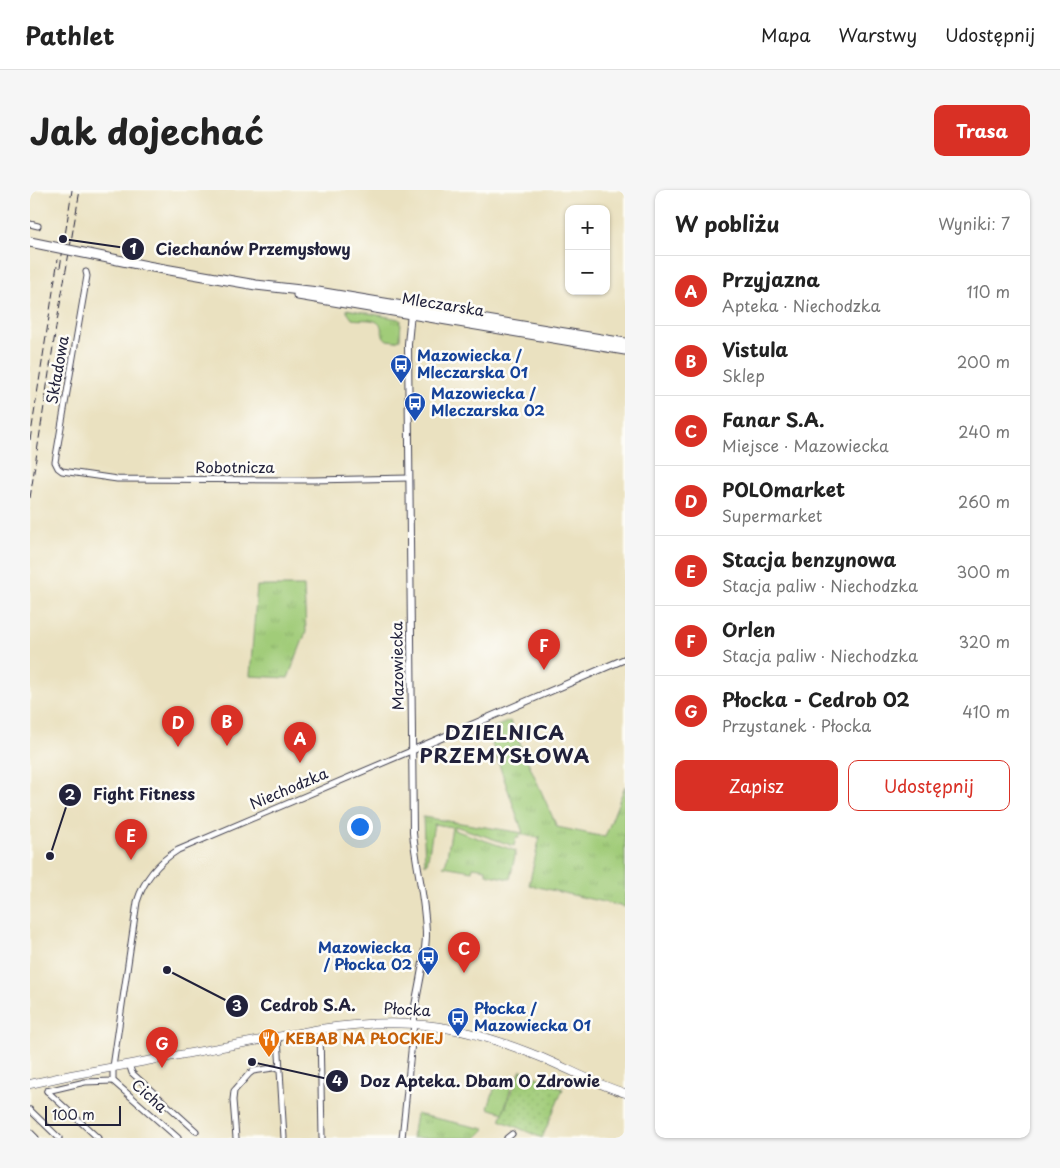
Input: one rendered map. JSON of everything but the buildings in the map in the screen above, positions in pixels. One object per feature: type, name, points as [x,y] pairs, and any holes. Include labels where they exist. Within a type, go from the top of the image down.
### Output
[{"type":"main road","name":"Mleczarska","points":[[30,242],[147,266],[256,285],[318,292],[625,350]]},
{"type":"main road","name":"Mleczarska","points":[[412,311],[625,343]]},
{"type":"main road","name":"Płocka","points":[[30,1084],[320,1029],[376,1022],[414,1023],[461,1030],[488,1037],[532,1053],[625,1093]]},
{"type":"street","points":[[30,224],[38,226]]},
{"type":"street","name":"Składowa","points":[[62,470],[58,468],[55,462],[87,276],[86,272]]},
{"type":"street","name":"Mazowiecka","points":[[412,311],[408,344],[412,833],[424,909],[426,937],[414,1010],[414,1023]]},
{"type":"street","name":"Robotnicza","points":[[62,470],[117,479],[313,480],[409,478]]},
{"type":"street","name":"Niechodzka","points":[[113,1067],[137,902],[143,885],[154,868],[166,857],[178,850],[625,659]]},
{"type":"street","points":[[402,1138],[414,1023]]},
{"type":"street","points":[[320,1029],[322,1138]]},
{"type":"street","points":[[278,1037],[284,1138]]},
{"type":"street","points":[[129,1064],[132,1073],[196,1131]]},
{"type":"street","name":"Cicha","points":[[113,1067],[113,1081],[178,1138]]},
{"type":"street","points":[[236,1138],[234,1091],[253,1071],[280,1067]]},
{"type":"street","points":[[98,1138],[47,1091],[85,1082],[113,1081]]},
{"type":"street","points":[[30,1110],[59,1138]]},
{"type":"street","points":[[30,1132],[36,1138]]},
{"type":"green space","points":[[347,309],[401,320],[400,339],[395,341],[387,340],[378,323],[371,320],[352,319]]},
{"type":"green space","points":[[257,586],[304,586],[306,632],[288,678],[250,676]]},
{"type":"green space","points":[[510,721],[557,827],[605,837],[625,786],[625,907],[529,885],[540,836],[538,838],[520,834],[519,838],[516,838],[514,846],[455,826],[454,830],[516,851],[510,879],[486,874],[486,869],[473,867],[472,871],[443,866],[446,862],[452,827],[434,824],[427,864],[425,864],[423,817],[523,833],[487,730]]},
{"type":"green space","points":[[521,1070],[563,1089],[542,1138],[500,1120]]},
{"type":"green space","points":[[497,1080],[512,1085],[503,1113],[488,1108]]},
{"type":"green space","points":[[416,1114],[485,1129],[476,1138],[412,1138]]},
{"type":"railway","points":[[60,268],[72,190]]},
{"type":"railway","points":[[30,498],[56,327],[80,190]]},
{"type":"railway","points":[[30,440],[58,259]]},
{"type":"place","name":"Ciechanów Przemysłowy","points":[[63,239]]},
{"type":"place","name":"Mazowiecka / Mleczarska 01","points":[[401,384]]},
{"type":"place","name":"Mazowiecka / Mleczarska 02","points":[[415,422]]},
{"type":"place","name":"Orlen","points":[[544,670]]},
{"type":"place","name":"Vistula","points":[[227,746]]},
{"type":"place","name":"POLOmarket","points":[[178,747]]},
{"type":"place","name":"Przyjazna","points":[[300,763]]},
{"type":"place","name":"Fight Fitness","points":[[50,856]]},
{"type":"place","name":"Stacja benzynowa","points":[[131,860]]},
{"type":"place","name":"Cedrob S.A.","points":[[167,970]]},
{"type":"place","name":"Fanar S.A.","points":[[464,973]]},
{"type":"place","name":"Mazowiecka / Płocka 02","points":[[428,976]]},
{"type":"place","name":"Płocka / Mazowiecka 01","points":[[458,1037]]},
{"type":"place","name":"KEBAB NA PŁOCKIEJ","points":[[269,1058]]},
{"type":"place","name":"Doz Apteka. Dbam O Zdrowie","points":[[252,1062]]},
{"type":"place","name":"Płocka - Cedrob 02","points":[[162,1068]]},
{"type":"district","name":"DZIELNICA PRZEMYSŁOWA","points":[[505,744]]}]
